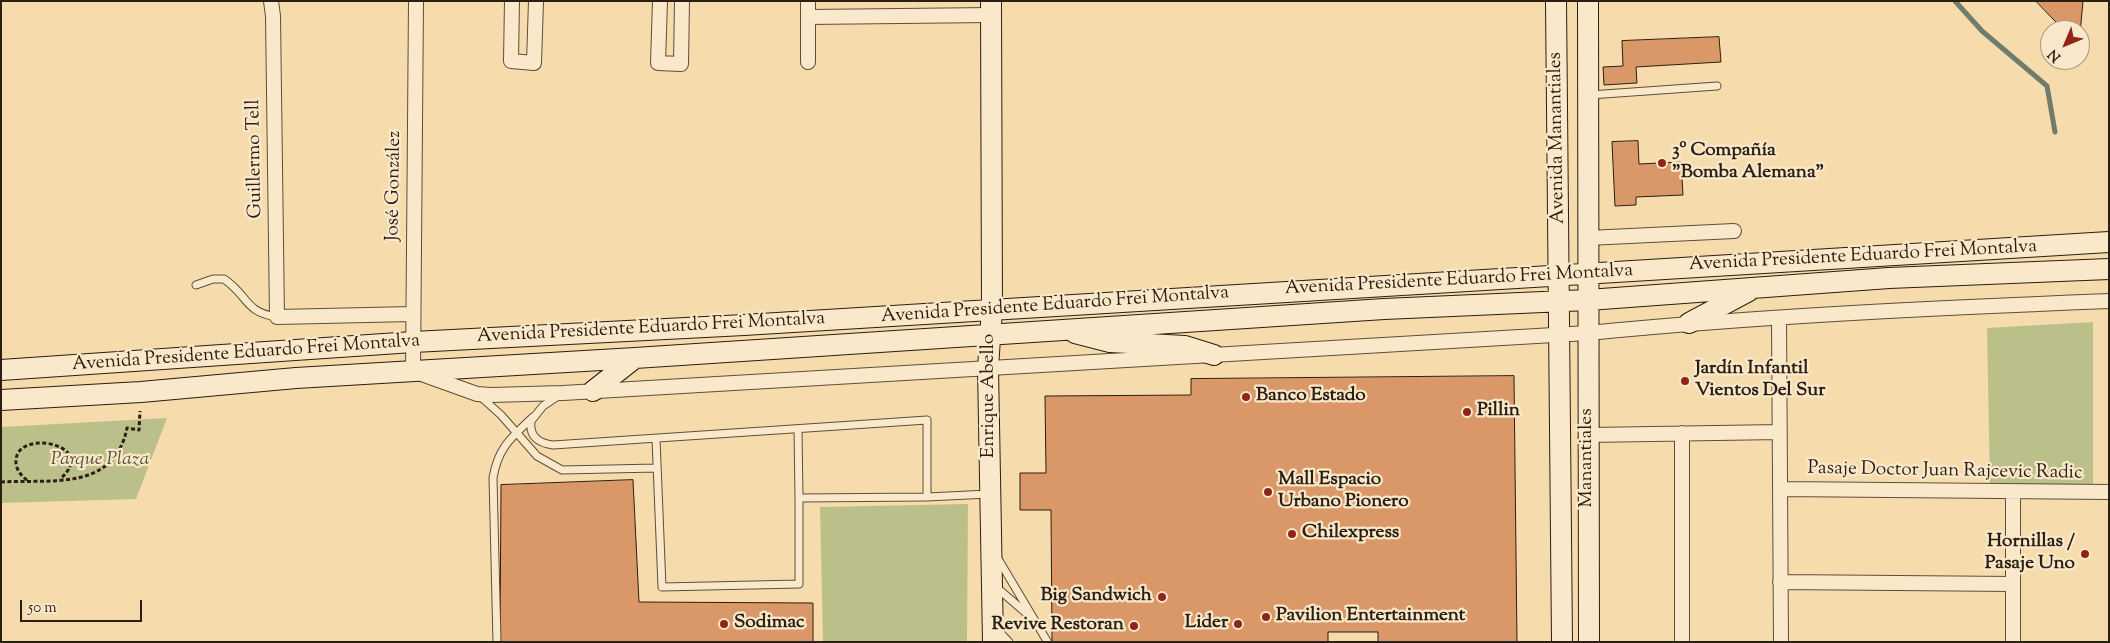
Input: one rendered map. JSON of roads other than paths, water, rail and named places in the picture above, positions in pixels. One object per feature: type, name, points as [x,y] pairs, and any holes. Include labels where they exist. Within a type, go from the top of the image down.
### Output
[{"type":"main road","name":"Avenida Manantiales","points":[[1556,1],[1560,274]]},
{"type":"main road","name":"Avenida Manantiales","points":[[1588,1],[1588,274]]},
{"type":"main road","name":"Enrique Abello","points":[[991,8],[992,309],[988,368],[993,633]]},
{"type":"main road","name":"Avenida Presidente Eduardo Frei Montalva","points":[[1,370],[413,342],[2109,242]]},
{"type":"main road","name":"Avenida Presidente Eduardo Frei Montalva","points":[[1,400],[413,370],[634,358],[1384,309],[1588,300],[1889,278],[2109,269]]},
{"type":"main road","name":"Manantiales","points":[[1560,274],[1562,642]]},
{"type":"main road","name":"Manantiales","points":[[1588,274],[1589,642]]},
{"type":"main road","points":[[1689,323],[1754,288]]},
{"type":"main road","points":[[1066,329],[1100,341],[1174,344],[1214,355]]},
{"type":"main road","points":[[593,391],[634,358]]},
{"type":"street","name":"Guillermo Tell","points":[[271,1],[274,16],[277,318]]},
{"type":"street","name":"José González","points":[[413,370],[416,1]]},
{"type":"street","points":[[512,1],[511,62],[534,63],[536,1]]},
{"type":"street","points":[[660,1],[658,62],[681,64],[682,1]]},
{"type":"street","points":[[808,1],[808,62]]},
{"type":"street","points":[[808,17],[991,8]]},
{"type":"street","points":[[1588,238],[1734,231]]},
{"type":"street","name":"Avenida Presidente Eduardo Frei Montalva","points":[[413,370],[477,394],[490,396],[563,393],[1588,333],[1689,323],[2109,300]]},
{"type":"street","points":[[277,318],[412,314]]},
{"type":"street","points":[[1778,318],[1781,490],[1780,642]]},
{"type":"street","points":[[1588,434],[1780,432]]},
{"type":"street","points":[[1682,433],[1682,642]]},
{"type":"street","name":"Pasaje Doctor Juan Rajcevic Radic","points":[[1781,490],[2109,492]]},
{"type":"street","points":[[2013,492],[2013,642]]},
{"type":"street","points":[[1780,582],[2013,584]]},
{"type":"lane","points":[[1588,95],[1717,86]]},
{"type":"lane","points":[[196,286],[213,279],[224,279],[242,294],[250,307],[261,315],[277,318]]},
{"type":"lane","points":[[497,642],[493,478],[500,450],[537,413],[563,393]]},
{"type":"lane","points":[[477,394],[501,414],[537,456],[562,470],[657,468]]},
{"type":"lane","points":[[537,413],[532,421],[532,432],[536,439],[544,443],[656,439],[927,420],[927,497]]},
{"type":"lane","points":[[656,439],[662,588],[799,584],[798,429]]},
{"type":"lane","points":[[799,498],[927,497],[990,494]]},
{"type":"lane","points":[[992,547],[1038,623],[1046,640]]},
{"type":"lane","points":[[992,584],[1038,623]]},
{"type":"lane","points":[[993,633],[1009,642]]},
{"type":"waterway","points":[[1955,1],[1982,31],[2047,86],[2055,132]]},
{"type":"place","name":"3º Compañía \"Bomba Alemana\"","points":[[1662,163]]},
{"type":"place","name":"Jardín Infantil Vientos Del Sur","points":[[1685,381]]},
{"type":"place","name":"Banco Estado","points":[[1246,397]]},
{"type":"place","name":"Pillin","points":[[1467,412]]},
{"type":"place","name":"Mall Espacio Urbano Pionero","points":[[1268,492]]},
{"type":"place","name":"Chilexpress","points":[[1292,534]]},
{"type":"place","name":"Hornillas / Pasaje Uno","points":[[2085,554]]},
{"type":"place","name":"Big Sandwich","points":[[1162,597]]},
{"type":"place","name":"Pavilion Entertainment","points":[[1266,617]]},
{"type":"place","name":"Sodimac","points":[[724,624]]},
{"type":"place","name":"Lider","points":[[1238,624]]},
{"type":"place","name":"Revive Restoran","points":[[1134,626]]},
{"type":"park label","name":"Parque Plaza","points":[[100,461]]}]
